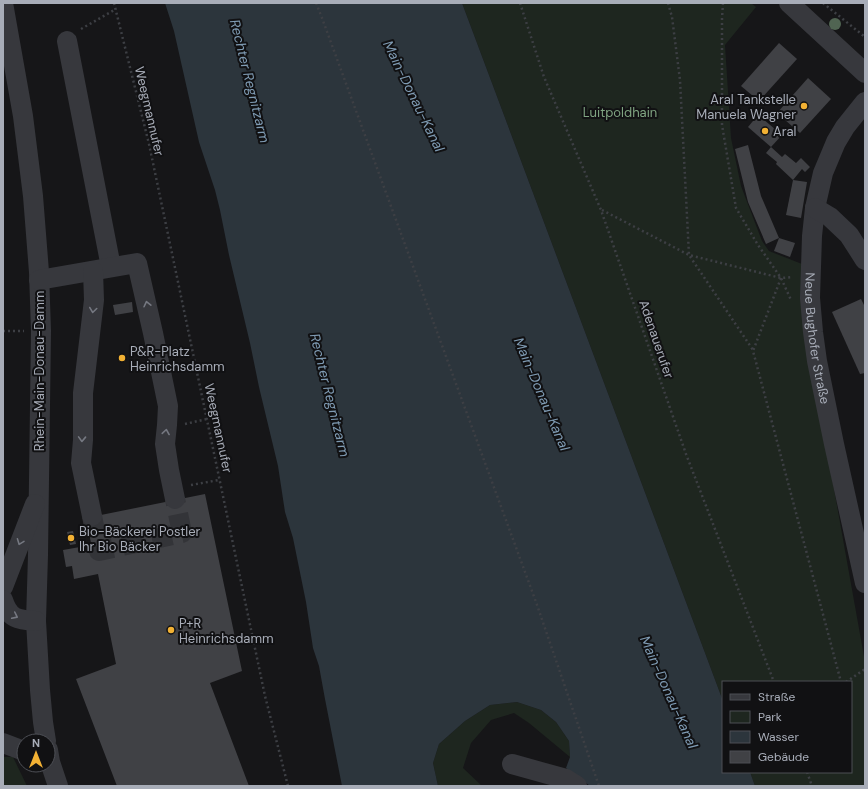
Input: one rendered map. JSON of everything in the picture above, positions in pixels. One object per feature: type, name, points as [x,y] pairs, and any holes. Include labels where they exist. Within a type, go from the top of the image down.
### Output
[{"type":"street","name":"Rhein-Main-Donau-Damm","points":[[3,3],[23,116],[33,196],[39,280],[41,331],[36,621],[40,690],[45,733]]},
{"type":"street","points":[[789,3],[865,73]]},
{"type":"street","points":[[67,41],[102,269],[94,300],[83,393],[83,440],[81,463],[92,516]]},
{"type":"street","name":"Neue Bughofer Straße","points":[[865,102],[845,127],[836,142],[823,173],[815,208],[812,236],[810,298],[817,361],[865,583]]},
{"type":"street","points":[[815,208],[830,217],[849,235],[865,260]]},
{"type":"street","points":[[39,280],[137,263],[155,340],[168,406],[168,425],[164,444],[172,486]]},
{"type":"street","points":[[3,587],[39,493]]},
{"type":"street","points":[[3,600],[10,614],[18,618],[36,621]]},
{"type":"street","points":[[3,743],[16,747]]},
{"type":"street","points":[[512,764],[566,779],[577,786]]},
{"type":"street","points":[[54,773],[58,786]]},
{"type":"path","name":"Weegmannufer","points":[[114,3],[149,144],[265,696],[288,786]]},
{"type":"path","points":[[316,3],[530,587],[599,786]]},
{"type":"path","name":"Adenauerufer","points":[[520,3],[544,77],[601,210],[686,454],[774,681]]},
{"type":"path","points":[[668,3],[672,17],[680,80],[690,255],[753,351],[841,681]]},
{"type":"path","points":[[723,3],[722,125],[736,208],[758,245],[781,278]]},
{"type":"path","points":[[823,3],[865,37]]},
{"type":"path","points":[[67,41],[78,31],[116,9]]},
{"type":"path","points":[[601,210],[690,255],[781,278]]},
{"type":"path","points":[[753,351],[781,278]]},
{"type":"path","points":[[172,486],[220,480]]},
{"type":"path","points":[[847,681],[865,668]]},
{"type":"path","points":[[807,773],[812,786]]},
{"type":"green space","name":"Luitpoldhain","points":[[462,3],[751,3],[756,7],[725,45],[731,138],[741,186],[762,241],[769,251],[802,264],[827,450],[865,662],[865,786],[755,786],[750,773],[852,773],[852,681],[722,681],[722,698]]},
{"type":"green space","points":[[517,702],[541,710],[556,722],[569,741],[570,757],[529,723],[514,713],[491,720],[471,743],[463,768],[482,786],[438,786],[433,763],[439,744],[465,721],[490,705]]},
{"type":"green space","points":[[3,757],[13,757],[16,763],[16,773],[21,773],[27,786],[3,786]]},
{"type":"water","points":[[165,3],[462,3],[722,698],[722,773],[750,773],[755,786],[590,786],[566,768],[570,757],[569,741],[556,722],[541,710],[517,702],[490,705],[465,721],[439,744],[433,763],[438,786],[342,786],[319,666],[313,648],[306,602],[293,538],[285,512],[278,466],[220,210],[199,142],[174,31]]},
{"type":"building","points":[[779,43],[797,59],[759,101],[741,86]]},
{"type":"building","name":"Aral Tankstelle Manuela Wagner","points":[[808,78],[831,99],[800,133],[777,113]]},
{"type":"building","name":"Aral","points":[[758,115],[782,135],[771,147],[748,127]]},
{"type":"building","points":[[748,145],[761,196],[779,238],[766,244],[748,202],[735,149]]},
{"type":"building","points":[[771,147],[782,157],[785,154],[796,163],[801,158],[810,167],[805,172],[802,169],[793,180],[776,164],[777,162],[766,153]]},
{"type":"building","points":[[793,180],[807,182],[801,218],[786,215]]},
{"type":"building","points":[[779,238],[795,243],[790,257],[774,251]]},
{"type":"building","points":[[861,299],[865,307],[865,373],[860,374],[832,312]]},
{"type":"building","points":[[132,302],[133,312],[115,315],[113,305]]},
{"type":"building","name":"P+R Heinrichsdamm","points":[[205,494],[242,671],[210,683],[249,786],[117,786],[76,679],[116,664],[98,574],[74,579],[72,566],[66,567],[63,550],[80,547],[81,551],[92,548],[86,518]]},
{"type":"building","name":"Bio-Bäckerei Postler Ihr Bio Bäcker","points":[[73,531],[76,544],[70,545],[67,532]]},
{"type":"tunnel","points":[[92,516],[99,551],[182,533],[175,499]]},
{"type":"place","name":"Aral Tankstelle Manuela Wagner","points":[[804,106]]},
{"type":"place","name":"Aral","points":[[765,131]]},
{"type":"place","name":"P&R-Platz Heinrichsdamm","points":[[122,358]]},
{"type":"place","name":"Bio-Bäckerei Postler Ihr Bio Bäcker","points":[[71,538]]},
{"type":"place","name":"P+R Heinrichsdamm","points":[[171,630]]},
{"type":"water label","name":"Rechter Regnitzarm","points":[[250,81]]},
{"type":"water label","name":"Main-Donau-Kanal","points":[[414,96]]},
{"type":"water label","name":"Main-Donau-Kanal","points":[[542,394]]},
{"type":"water label","name":"Rechter Regnitzarm","points":[[330,395]]},
{"type":"water label","name":"Main-Donau-Kanal","points":[[669,692]]}]
